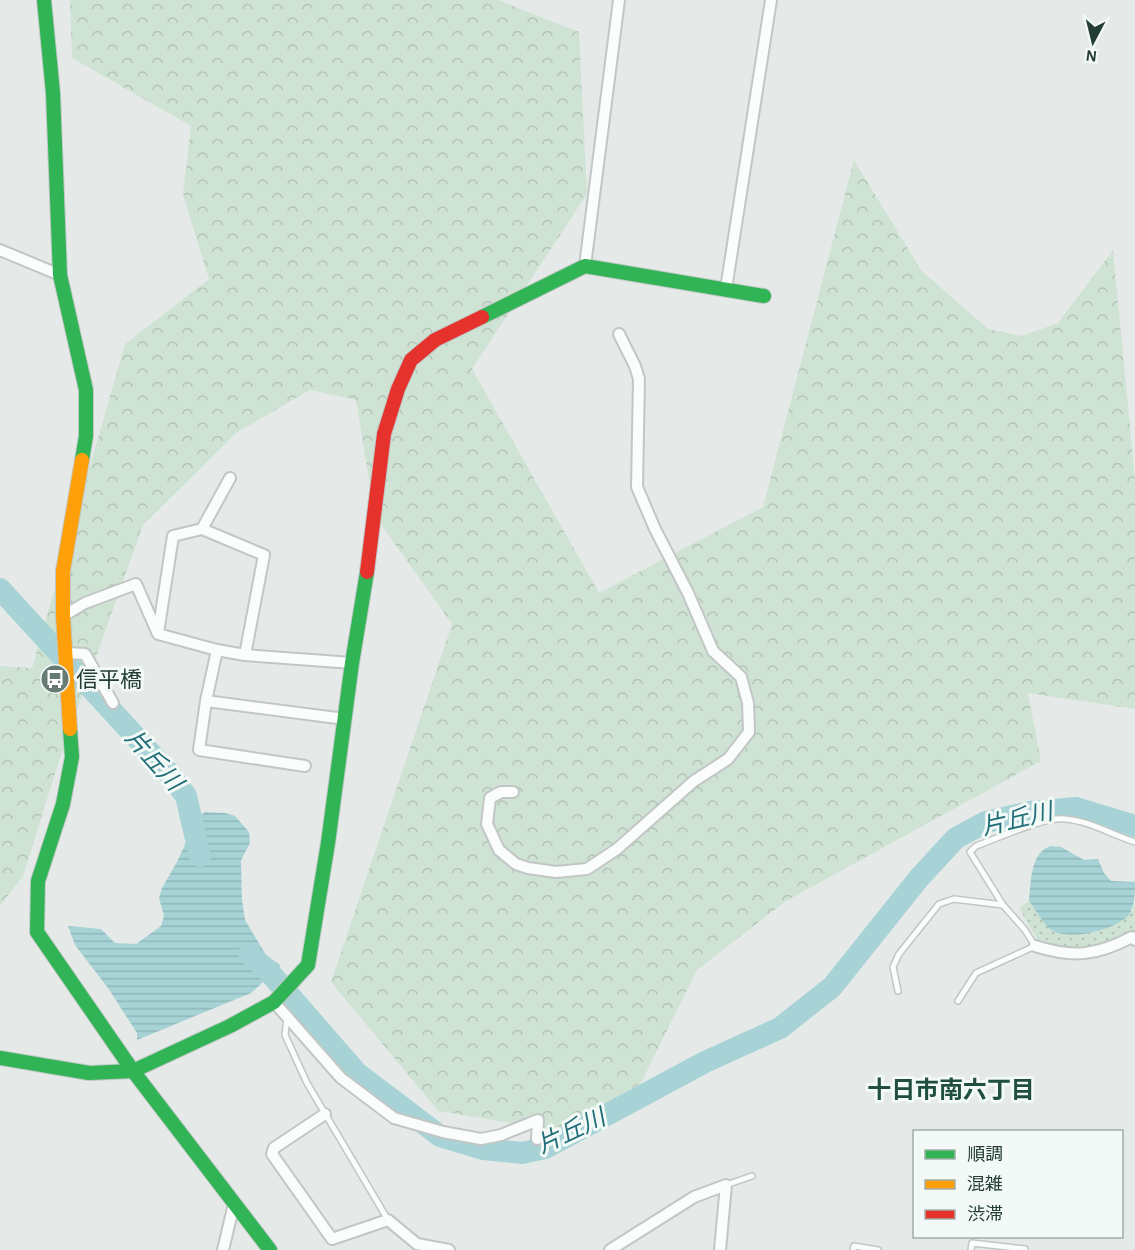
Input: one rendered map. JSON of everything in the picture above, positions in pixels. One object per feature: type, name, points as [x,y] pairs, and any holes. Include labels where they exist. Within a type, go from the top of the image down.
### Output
[{"type":"street","points":[[44,0],[53,93],[60,275],[86,390],[86,436],[63,571],[63,616],[72,757],[63,804],[38,881],[37,932],[133,1071],[270,1250]]},
{"type":"street","points":[[585,266],[619,0]]},
{"type":"street","points":[[726,289],[771,0]]},
{"type":"street","points":[[0,250],[60,275]]},
{"type":"street","points":[[0,1058],[89,1072],[133,1071],[230,1026],[274,1002],[308,965],[367,575],[384,434],[398,389],[411,360],[435,340],[585,266],[764,296]]},
{"type":"street","points":[[513,792],[501,792],[490,798],[487,824],[499,850],[516,864],[528,868],[556,872],[587,869],[617,849],[694,782],[728,759],[749,732],[748,703],[741,677],[713,651],[637,487],[639,379],[619,334]]},
{"type":"street","points":[[202,530],[231,478]]},
{"type":"street","points":[[158,634],[173,536],[202,530],[264,555],[245,655]]},
{"type":"street","points":[[63,616],[85,603],[136,584],[158,634]]},
{"type":"street","points":[[158,634],[245,655],[352,663]]},
{"type":"street","points":[[217,650],[206,701],[200,750],[305,766]]},
{"type":"street","points":[[66,653],[85,654],[113,703]]},
{"type":"street","points":[[206,701],[345,719]]},
{"type":"street","points":[[1035,946],[1059,954],[1097,952],[1132,937],[1135,940]]},
{"type":"street","points":[[274,1002],[341,1078],[394,1118],[443,1132],[481,1139],[501,1135],[538,1120],[537,1139]]},
{"type":"street","points":[[325,1114],[274,1148],[272,1154],[332,1239],[388,1220],[417,1244],[449,1250]]},
{"type":"street","points":[[610,1250],[694,1197],[726,1185],[720,1250]]},
{"type":"street","points":[[223,1250],[234,1204]]},
{"type":"lane","points":[[957,1001],[976,973],[1035,946],[1025,930],[1003,905],[970,852],[976,846],[1047,820],[1064,819],[1091,824],[1135,842]]},
{"type":"lane","points":[[897,992],[892,967],[899,954],[939,904],[954,899],[1003,905]]},
{"type":"lane","points":[[287,1015],[285,1035],[307,1083],[388,1220]]},
{"type":"lane","points":[[726,1185],[752,1176]]},
{"type":"lane","points":[[971,1250],[972,1243],[1025,1249]]},
{"type":"lane","points":[[853,1250],[854,1246],[878,1250]]},
{"type":"green space","points":[[70,0],[498,0],[579,32],[587,194],[472,369],[599,593],[763,507],[854,160],[921,270],[988,329],[1022,336],[1058,323],[1113,250],[1135,479],[1135,709],[1028,693],[1041,761],[786,901],[697,970],[641,1083],[559,1131],[438,1111],[331,982],[452,624],[375,516],[356,400],[310,390],[236,433],[143,525],[60,758],[23,876],[0,906],[0,666],[32,668],[125,344],[209,279],[183,194],[191,126],[72,58]]},
{"type":"green space","points":[[1029,901],[1055,932],[1132,911],[1135,903],[1135,932],[1096,949],[1052,949],[1038,941],[1019,908]]},
{"type":"water","points":[[205,812],[235,816],[249,832],[250,843],[241,860],[245,920],[266,955],[281,966],[251,993],[137,1040],[137,1033],[108,988],[75,945],[68,926],[101,929],[115,943],[136,944],[161,926],[164,916],[159,898],[162,888],[197,818]]},
{"type":"water","points":[[1051,846],[1061,847],[1084,860],[1098,859],[1104,873],[1111,881],[1135,882],[1134,902],[1130,913],[1116,924],[1094,932],[1070,935],[1052,930],[1029,901],[1035,861],[1044,849]]},
{"type":"waterway","name":"片丘川","points":[[0,589],[167,771],[186,796],[200,856]]},
{"type":"waterway","name":"片丘川","points":[[249,954],[270,973],[357,1073],[440,1136],[483,1149],[522,1153],[545,1148],[705,1062],[780,1028],[832,987],[919,878],[956,838],[986,822],[1030,812],[1076,808],[1135,826]]},
{"type":"traffic: fast","points":[[44,0],[53,93],[60,275],[86,390],[86,436],[82,460]]},
{"type":"traffic: fast","points":[[482,317],[585,266],[764,296]]},
{"type":"traffic: fast","points":[[0,1058],[89,1073],[133,1071],[230,1026],[274,1002],[308,965],[367,572]]},
{"type":"traffic: fast","points":[[70,729],[72,757],[63,804],[38,881],[37,932],[133,1071],[270,1250]]},
{"type":"traffic: slow","points":[[70,729],[63,616],[63,571],[82,460]]},
{"type":"traffic: jam","points":[[367,572],[384,434],[398,389],[411,360],[435,340],[482,317]]},
{"type":"place","name":"信平橋","points":[[55,679]]},
{"type":"district","name":"十日市南六丁目","points":[[951,1090]]}]
